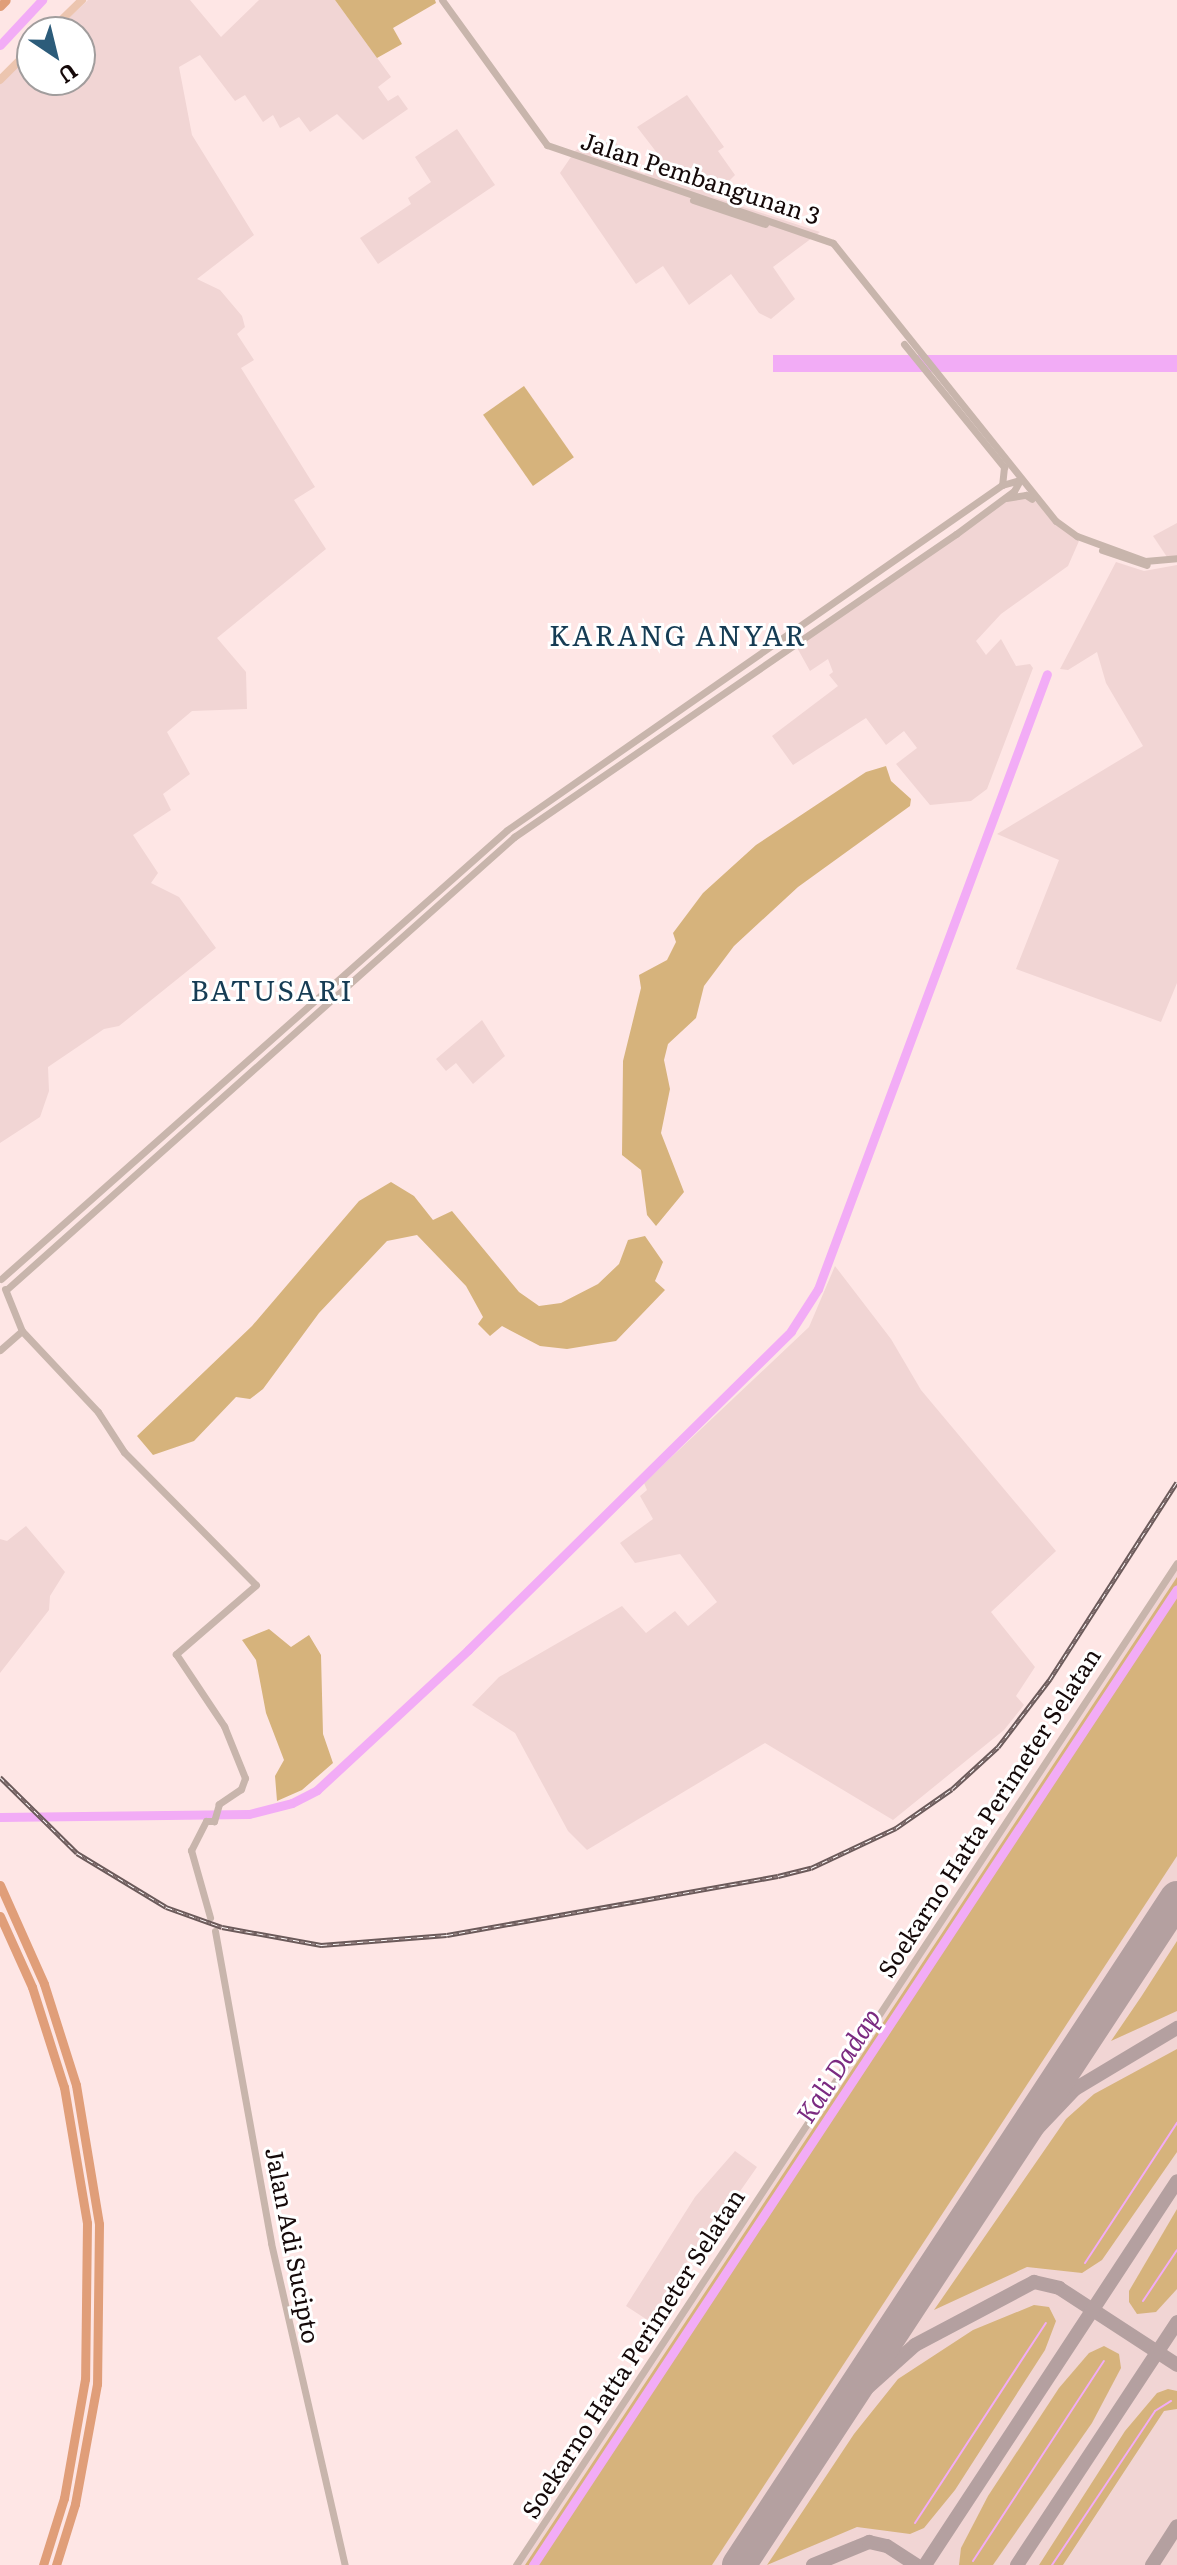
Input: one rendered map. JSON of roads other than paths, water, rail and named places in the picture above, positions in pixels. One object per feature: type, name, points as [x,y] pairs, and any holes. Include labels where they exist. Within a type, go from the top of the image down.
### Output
[{"type":"highway","points":[[0,6],[6,0]]},
{"type":"highway","points":[[0,1885],[44,1984],[76,2085],[99,2224],[97,2384],[75,2504],[56,2565]]},
{"type":"highway","points":[[0,1916],[32,1987],[64,2087],[87,2223],[85,2379],[64,2498],[43,2565]]},
{"type":"main road","points":[[66,16],[82,0]]},
{"type":"main road","name":"Jalan Pembangunan 3","points":[[440,0],[514,105],[547,145],[586,163],[833,243],[1020,480],[1056,521],[1092,544]]},
{"type":"main road","points":[[0,80],[16,64]]},
{"type":"main road","name":"Jalan Pembangunan 3","points":[[678,193],[830,246],[1004,467],[1002,485]]},
{"type":"main road","points":[[210,1917],[191,1850],[245,1778],[224,1726],[176,1654],[256,1585],[124,1452],[105,1420],[22,1331],[0,1277],[507,830],[1002,485],[1020,480]]},
{"type":"main road","points":[[6,1290],[514,837],[956,534],[1005,498],[1020,480]]},
{"type":"main road","points":[[1005,498],[1028,495],[1057,527],[1144,565],[1177,560]]},
{"type":"main road","points":[[950,524],[956,534]]},
{"type":"main road","points":[[795,632],[801,640]]},
{"type":"main road","points":[[786,638],[791,647]]},
{"type":"main road","points":[[336,983],[342,990]]},
{"type":"main road","points":[[0,1350],[22,1331]]},
{"type":"main road","name":"Soekarno Hatta Perimeter Selatan","points":[[516,2565],[1177,1563]]},
{"type":"main road","name":"Jalan Adi Sucipto","points":[[215,1931],[271,2243],[345,2565]]},
{"type":"waterway","points":[[0,45],[42,0]]},
{"type":"waterway","points":[[0,1817],[249,1814],[292,1803],[317,1790],[468,1650],[791,1331],[818,1289],[1047,674]]},
{"type":"waterway","name":"Kali Dadap","points":[[533,2565],[1177,1589]]},
{"type":"waterway","points":[[1085,2263],[1177,2123]]},
{"type":"waterway","points":[[1143,2301],[1177,2250]]},
{"type":"waterway","points":[[915,2523],[1046,2323]]},
{"type":"waterway","points":[[973,2561],[1104,2361]]},
{"type":"waterway","points":[[1052,2565],[1155,2411],[1171,2401]]},
{"type":"railway","points":[[0,1777],[77,1853],[166,1907],[222,1927],[321,1945],[447,1935],[811,1868],[896,1828],[952,1789],[998,1747],[1050,1679],[1177,1482]]},
{"type":"district","name":"KARANG ANYAR","points":[[678,634]]},
{"type":"district","name":"BATUSARI","points":[[272,989]]}]
